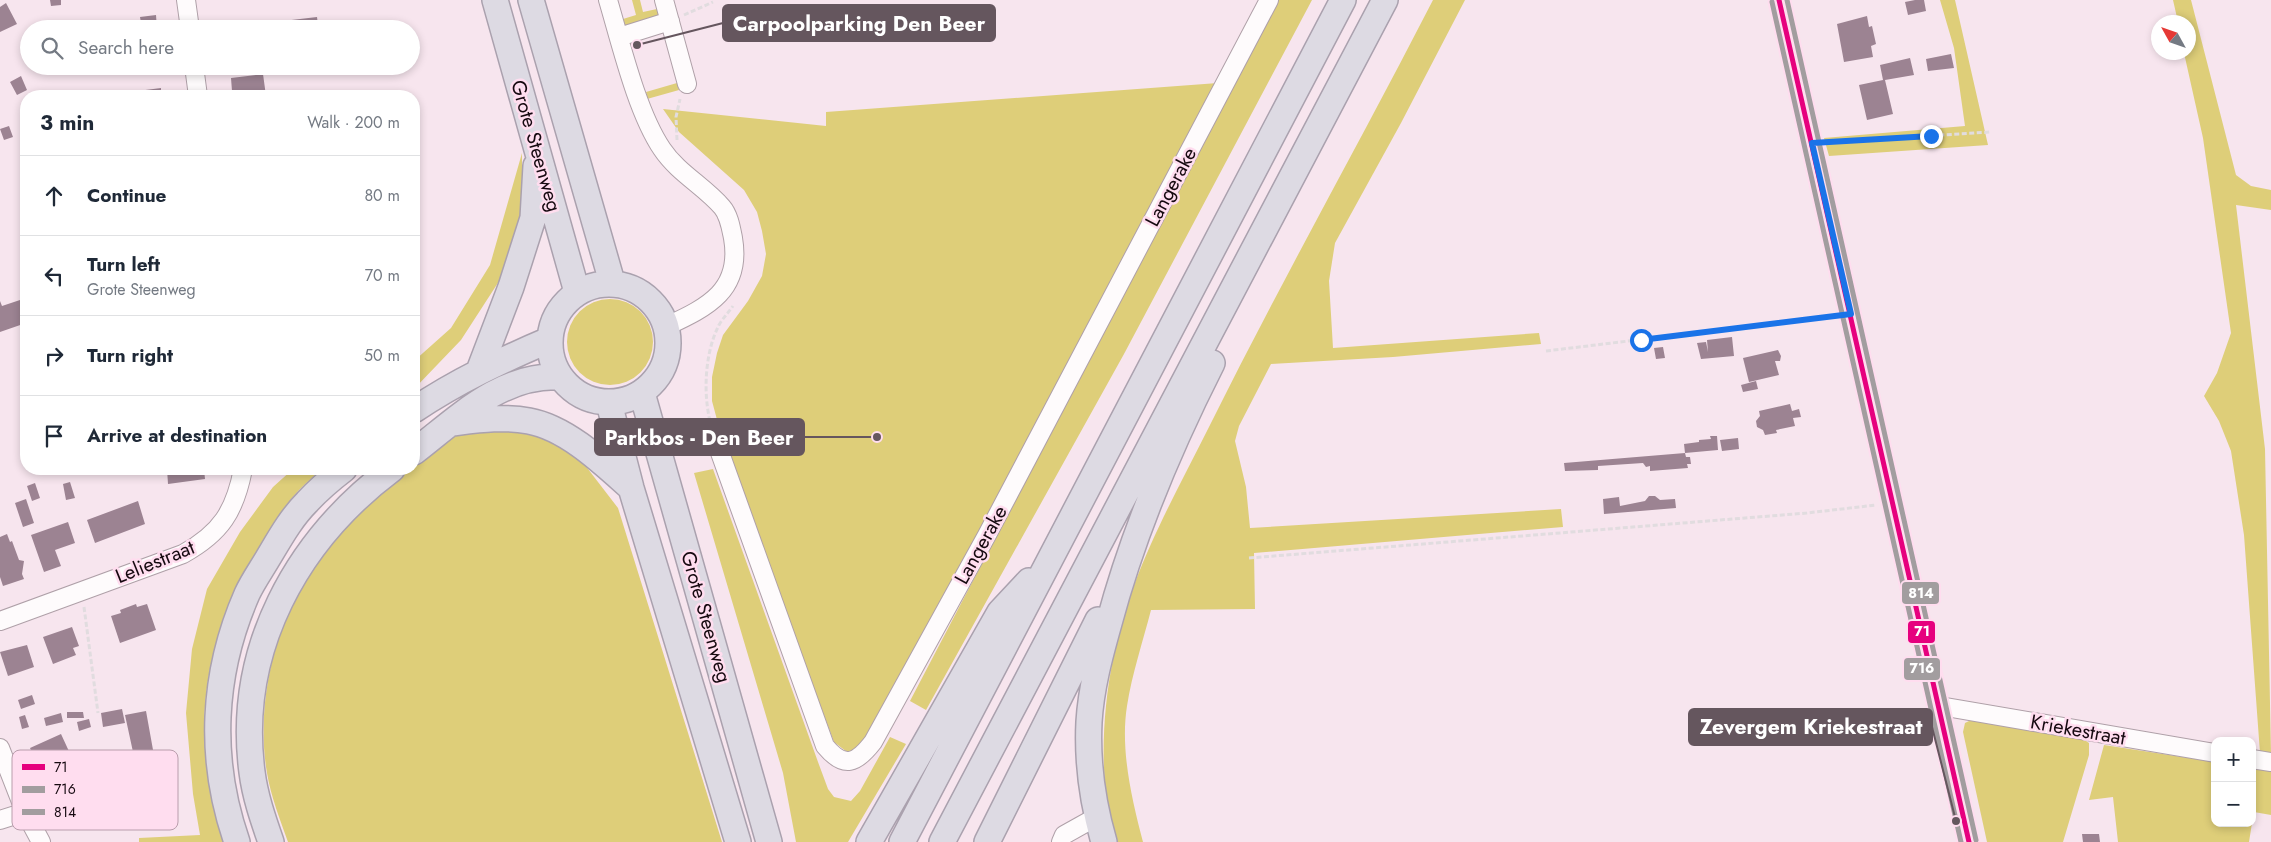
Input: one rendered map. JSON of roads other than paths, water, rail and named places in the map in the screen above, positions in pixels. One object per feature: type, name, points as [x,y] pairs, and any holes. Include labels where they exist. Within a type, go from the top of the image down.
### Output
[{"type":"highway","name":"Grote Steenweg","points":[[495,0],[577,292]]},
{"type":"highway","name":"Grote Steenweg","points":[[530,0],[612,282]]},
{"type":"highway","points":[[902,842],[1343,0]]},
{"type":"highway","points":[[1104,842],[1092,782],[1089,722],[1097,667],[1123,570],[1146,509],[1207,374],[1263,265],[1384,2]]},
{"type":"highway","points":[[942,842],[1384,2]]},
{"type":"highway","points":[[479,371],[511,287],[533,218],[537,145]]},
{"type":"highway","points":[[612,282],[636,289],[656,304],[667,326],[669,351],[660,375],[642,393],[609,403],[590,400],[573,391],[560,377],[552,359],[549,340],[558,312],[577,292],[612,282]]},
{"type":"highway","points":[[420,406],[444,390],[479,371],[549,340]]},
{"type":"highway","points":[[420,447],[486,396],[545,376],[560,377]]},
{"type":"highway","name":"Grote Steenweg","points":[[642,393],[769,842]]},
{"type":"highway","name":"Grote Steenweg","points":[[609,403],[631,488],[738,842]]},
{"type":"highway","points":[[452,423],[496,418],[530,421],[565,435],[601,460],[631,488]]},
{"type":"highway","points":[[237,842],[224,795],[219,763],[218,708],[222,667],[248,592],[287,527],[306,502],[337,475]]},
{"type":"highway","points":[[271,842],[260,808],[252,772],[250,735],[251,703],[256,668],[266,634],[280,600],[299,566],[326,529],[351,503],[385,475]]},
{"type":"highway","points":[[869,842],[1000,612],[1051,558]]},
{"type":"highway","points":[[987,842],[1123,570]]},
{"type":"street","points":[[186,0],[189,20]]},
{"type":"street","points":[[608,0],[648,124],[662,150],[680,170],[714,197],[724,209],[734,242],[734,265],[726,285],[716,298],[704,308],[667,326]]},
{"type":"street","points":[[664,0],[687,84]]},
{"type":"street","name":"Langerake","points":[[714,436],[825,746],[835,758],[844,762],[852,761],[863,754],[873,742],[987,535],[1215,106],[1269,0]]},
{"type":"street","points":[[1779,0],[1940,706],[1969,842]]},
{"type":"street","points":[[619,37],[670,21]]},
{"type":"street","points":[[195,75],[197,90]]},
{"type":"street","name":"Leliestraat","points":[[0,621],[183,554],[204,542],[230,514],[237,496],[242,475]]},
{"type":"street","name":"Kriekestraat","points":[[1940,706],[2211,752]]},
{"type":"street","points":[[0,748],[12,779]]},
{"type":"street","points":[[2256,760],[2271,762]]},
{"type":"street","points":[[0,820],[12,816]]},
{"type":"street","points":[[1061,842],[1064,835],[1098,816]]},
{"type":"street","points":[[35,830],[41,842]]},
{"type":"place","name":"Carpoolparking Den Beer","points":[[637,45]]},
{"type":"place","name":"Parkbos - Den Beer","points":[[877,437]]},
{"type":"place","name":"Zevergem Kriekestraat","points":[[1956,821]]}]
